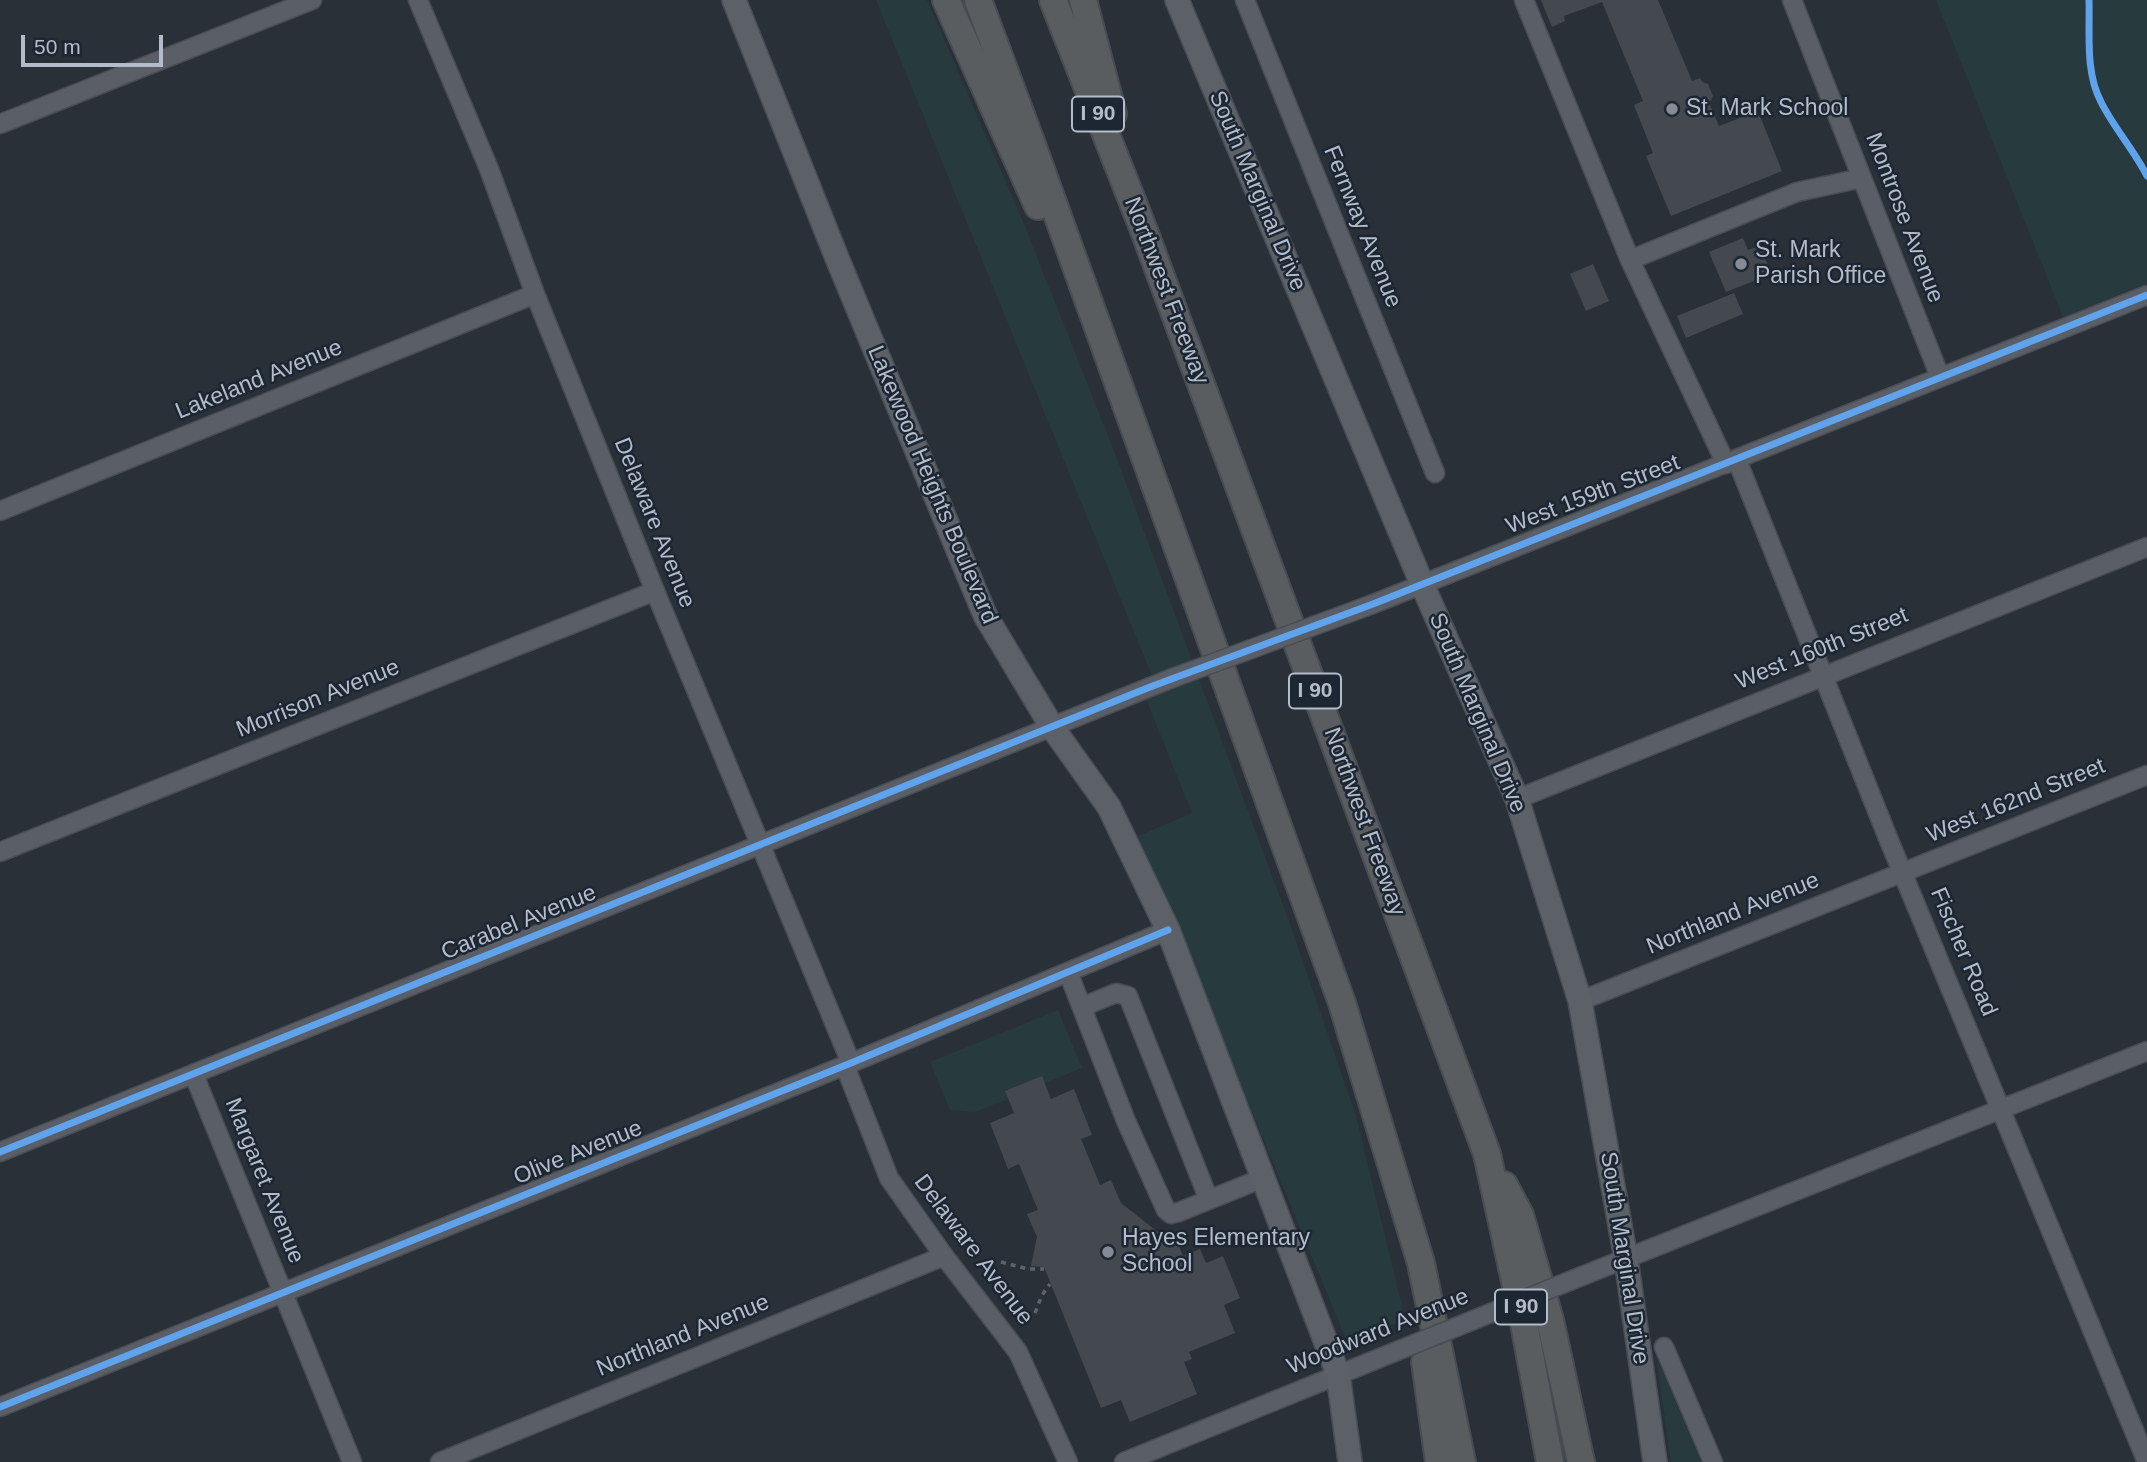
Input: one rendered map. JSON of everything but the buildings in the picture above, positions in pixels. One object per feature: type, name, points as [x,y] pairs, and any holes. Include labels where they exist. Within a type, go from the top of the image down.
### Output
[{"type":"highway","points":[[946,0],[1127,408]]},
{"type":"highway","points":[[978,0],[1342,1003],[1421,1263],[1462,1462]]},
{"type":"highway","name":"Northwest Freeway","points":[[1053,0],[1143,228],[1487,1154],[1522,1312],[1550,1462]]},
{"type":"highway","points":[[1083,0],[1143,228]]},
{"type":"highway","points":[[1342,1003],[1416,1295],[1438,1462]]},
{"type":"highway","points":[[1487,1154],[1520,1215],[1550,1320],[1581,1462]]},
{"type":"main road","name":"Lakewood Heights Boulevard","points":[[734,0],[837,258],[985,615],[1052,727],[1110,807],[1168,930],[1338,1374],[1350,1462]]},
{"type":"main road","name":"South Marginal Drive","points":[[1177,0],[1422,584],[1517,799],[1580,1001],[1626,1259],[1655,1462]]},
{"type":"street","points":[[0,124],[312,0]]},
{"type":"street","name":"Delaware Avenue","points":[[418,0],[489,169],[535,294],[655,590],[762,845],[848,1064],[889,1178],[944,1256],[1018,1352],[1068,1462]]},
{"type":"street","name":"Fernway Avenue","points":[[1245,0],[1435,473]]},
{"type":"street","name":"Fischer Road","points":[[1524,0],[1630,260],[1731,462],[1823,675],[2147,1462]]},
{"type":"street","name":"Montrose Avenue","points":[[1792,0],[1940,377]]},
{"type":"street","points":[[1630,260],[1797,192],[1862,178]]},
{"type":"street","name":"Lakeland Avenue","points":[[0,511],[535,294]]},
{"type":"street","name":"West 159th Street","points":[[1052,727],[1170,679],[1373,604],[2147,295]]},
{"type":"street","name":"West 160th Street","points":[[1517,799],[2147,547]]},
{"type":"street","name":"Morrison Avenue","points":[[0,852],[655,590]]},
{"type":"street","name":"Carabel Avenue","points":[[0,1152],[1052,727]]},
{"type":"street","name":"West 162nd Street","points":[[1903,873],[2147,775]]},
{"type":"street","name":"Northland Avenue","points":[[1580,1001],[1903,873]]},
{"type":"street","name":"Olive Avenue","points":[[0,1407],[848,1064],[1168,930]]},
{"type":"street","points":[[1068,972],[1161,1203],[1171,1214],[1263,1178]]},
{"type":"street","points":[[1082,1007],[1116,993],[1128,996],[1209,1200]]},
{"type":"street","name":"Woodward Avenue","points":[[1124,1462],[2147,1051]]},
{"type":"street","name":"Margaret Avenue","points":[[194,1075],[352,1462]]},
{"type":"street","name":"Northland Avenue","points":[[440,1462],[944,1256]]},
{"type":"street","points":[[1664,1348],[1713,1462]]},
{"type":"path","points":[[1001,1262],[1020,1268],[1044,1269]]},
{"type":"path","points":[[1035,1313],[1050,1284]]},
{"type":"green space","points":[[876,0],[927,0],[1022,219],[1116,456],[1290,924],[1356,1116],[1405,1319],[1348,1344],[1138,836],[1192,813],[1146,699],[1159,693]]},
{"type":"green space","points":[[1936,0],[2147,0],[2147,283],[2063,317]]},
{"type":"green space","points":[[1058,1010],[1082,1068],[1045,1083],[1005,1091],[1008,1099],[975,1112],[950,1110],[930,1062]]},
{"type":"green space","points":[[1657,1362],[1659,1363],[1701,1462],[1671,1462]]},
{"type":"cycle path","points":[[2089,0],[2090,65],[2096,90],[2106,112],[2147,176]]},
{"type":"cycle path","points":[[0,1152],[1150,687],[1373,604],[2147,295]]},
{"type":"cycle path","points":[[0,1407],[851,1063],[1168,930]]},
{"type":"place","name":"St. Mark School","points":[[1672,109]]},
{"type":"place","name":"St. Mark Parish Office","points":[[1741,264]]},
{"type":"place","name":"Hayes Elementary School","points":[[1108,1252]]}]
